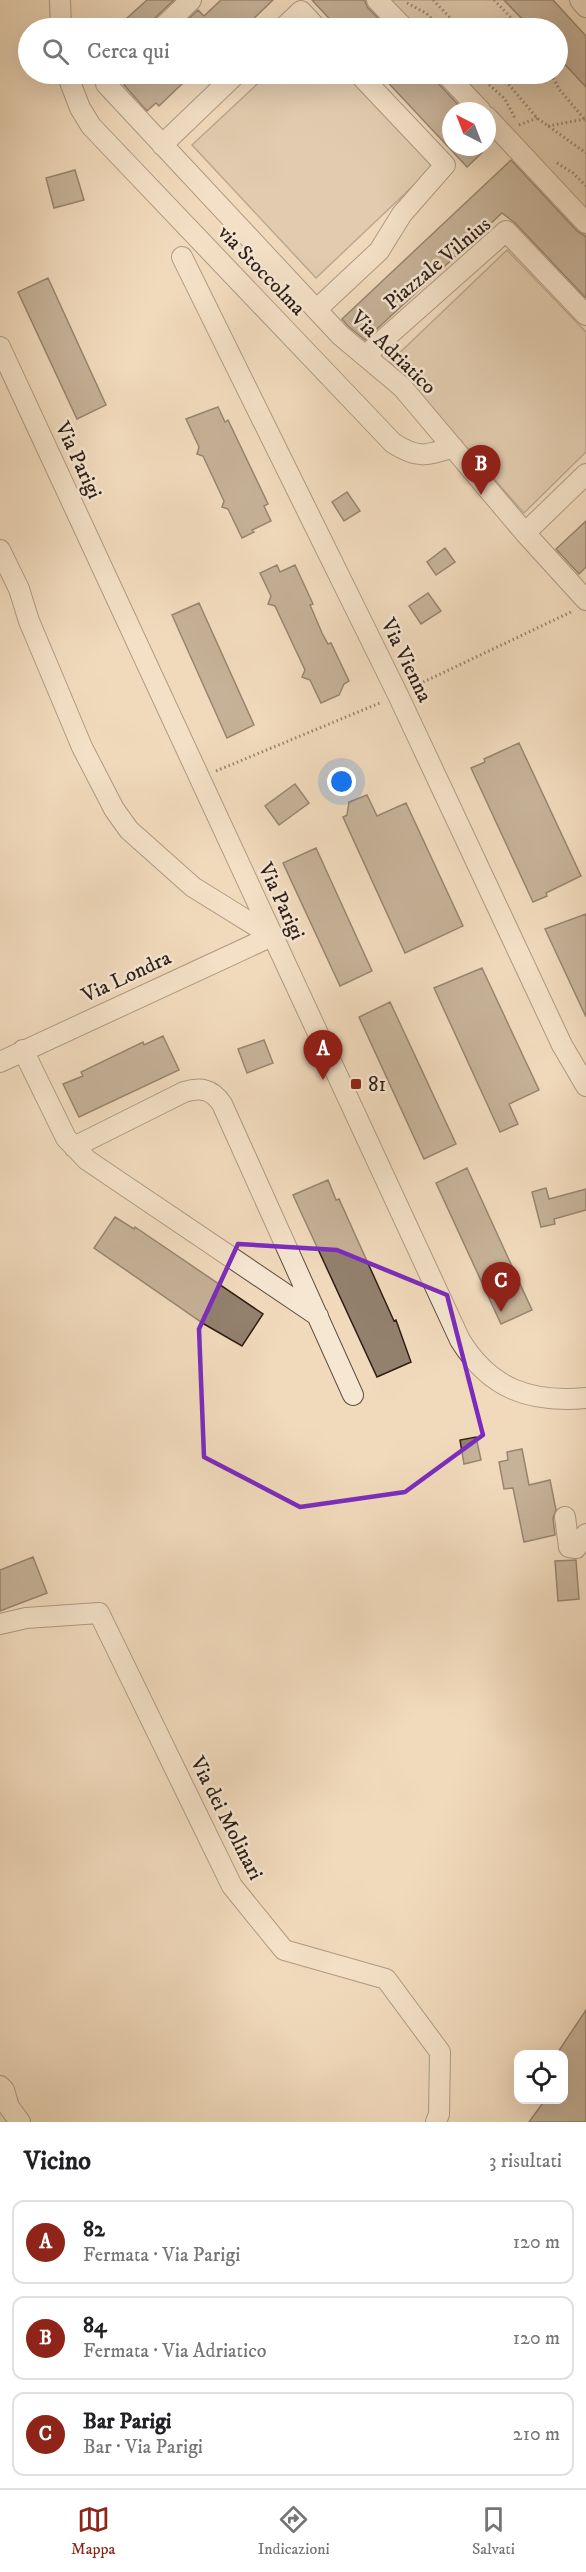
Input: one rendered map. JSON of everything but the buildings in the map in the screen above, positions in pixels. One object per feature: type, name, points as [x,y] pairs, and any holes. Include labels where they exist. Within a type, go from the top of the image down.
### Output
[{"type":"street","points":[[60,0],[61,18]]},
{"type":"street","points":[[172,18],[191,0]]},
{"type":"street","points":[[377,0],[394,18]]},
{"type":"street","points":[[580,0],[586,7]]},
{"type":"street","points":[[294,18],[301,11],[308,18]]},
{"type":"street","name":"via Stoccolma","points":[[71,84],[80,108],[92,126],[393,443],[409,453],[427,456],[453,447]]},
{"type":"street","name":"Via Adriatico","points":[[105,84],[340,335],[402,387],[581,596]]},
{"type":"street","points":[[162,145],[226,84]]},
{"type":"street","points":[[317,309],[379,251],[402,214],[445,165],[368,84]]},
{"type":"street","points":[[455,84],[472,102]]},
{"type":"street","points":[[496,127],[586,223]]},
{"type":"street","name":"Piazzale Vilnius","points":[[365,356],[506,231],[586,315]]},
{"type":"street","name":"Via Vienna","points":[[182,257],[398,694],[562,1045],[586,1086]]},
{"type":"street","name":"Via Parigi","points":[[0,347],[456,1331],[472,1359],[495,1381],[530,1396],[586,1398]]},
{"type":"street","points":[[525,533],[586,474]]},
{"type":"street","points":[[0,550],[19,589],[29,621],[82,747],[114,809],[129,830],[193,886],[272,936]]},
{"type":"street","name":"Via Londra","points":[[0,1062],[272,936]]},
{"type":"street","points":[[23,1050],[57,1121],[74,1147],[87,1161],[318,1316]]},
{"type":"street","points":[[74,1147],[184,1092],[199,1088],[216,1095],[353,1395]]},
{"type":"street","points":[[565,1517],[569,1547],[576,1548],[586,1534]]},
{"type":"street","name":"Via dei Molinari","points":[[0,1624],[26,1618],[99,1613],[232,1886],[284,1950],[386,1979],[440,2052],[439,2114],[436,2122]]},
{"type":"street","points":[[0,2086],[4,2090],[10,2117]]},
{"type":"path","points":[[402,0],[431,18]]},
{"type":"path","points":[[434,0],[451,18]]},
{"type":"path","points":[[494,0],[511,18]]},
{"type":"path","points":[[488,84],[505,99],[525,134]]},
{"type":"path","points":[[508,84],[537,118],[586,153]]},
{"type":"path","points":[[556,84],[585,120]]},
{"type":"path","points":[[519,125],[537,118]]},
{"type":"path","points":[[547,126],[585,120]]},
{"type":"path","points":[[549,160],[573,173],[586,186]]},
{"type":"path","points":[[423,682],[581,596]]},
{"type":"path","points":[[221,768],[377,704]]},
{"type":"highlighted area","points":[[238,1244],[337,1250],[447,1295],[483,1435],[405,1492],[300,1507],[204,1457],[199,1329]]},
{"type":"shaded area","points":[[364,0],[504,0],[521,18],[381,18]]},
{"type":"shaded area","points":[[568,68],[586,87],[586,237],[496,141],[496,102],[459,102],[442,84],[568,84]]},
{"type":"shaded area","points":[[257,84],[354,84],[433,167],[316,278],[192,145]]},
{"type":"shaded area","points":[[507,250],[586,332],[586,452],[524,513],[390,362]]},
{"type":"place","name":"84","points":[[481,495]]},
{"type":"place","name":"82","points":[[323,1080]]},
{"type":"place","name":"81","points":[[356,1084]]},
{"type":"place","name":"Bar Parigi","points":[[501,1312]]}]
